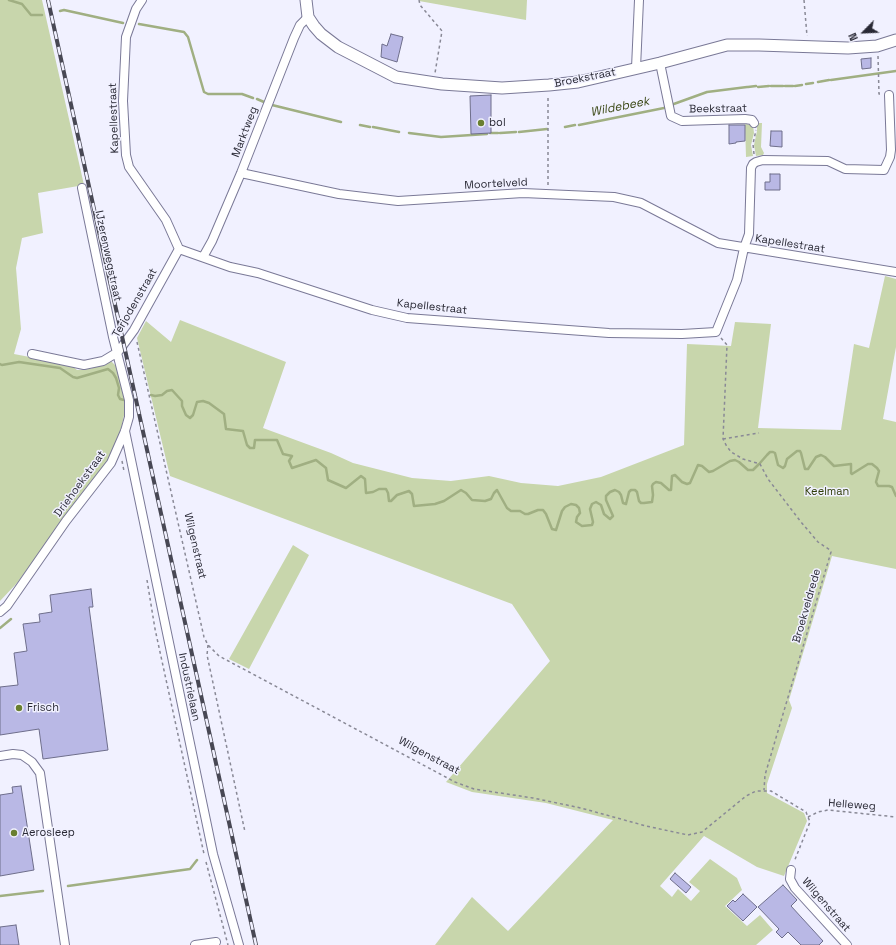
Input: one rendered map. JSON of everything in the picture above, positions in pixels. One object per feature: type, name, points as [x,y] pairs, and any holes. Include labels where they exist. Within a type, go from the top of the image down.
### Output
[{"type":"street","name":"Kapellestraat","points":[[142,0],[136,9],[126,37],[123,101],[126,155],[129,167],[166,220],[179,249],[230,267],[258,273],[372,310],[407,318],[609,333],[682,334],[716,332],[737,280],[744,248],[896,272]]},
{"type":"street","name":"Broekstraat","points":[[306,0],[308,16],[321,34],[338,47],[396,77],[434,84],[502,88],[548,85],[578,82],[660,63],[727,45],[848,48],[877,46],[896,40]]},
{"type":"street","points":[[636,68],[639,0]]},
{"type":"street","name":"Marktweg","points":[[203,257],[212,241],[241,173],[294,38],[300,25],[308,16]]},
{"type":"street","name":"Beekstraat","points":[[660,63],[671,116],[682,121],[745,119],[752,120],[754,123]]},
{"type":"street","points":[[744,248],[750,234],[751,168],[753,164],[768,160],[828,161],[845,169],[884,170],[890,157],[891,150],[889,95]]},
{"type":"street","name":"Moortelveld","points":[[241,173],[338,194],[398,201],[523,193],[614,197],[641,204],[718,243],[744,248]]},
{"type":"street","name":"IJzerenwegstraat","points":[[82,188],[113,337],[118,352]]},
{"type":"street","name":"Terjodenstraat","points":[[32,354],[84,365],[103,361],[118,352],[134,330],[179,249]]},
{"type":"street","name":"Driehoekstraat","points":[[0,612],[7,606],[66,521],[112,463],[129,417],[129,400],[118,352]]},
{"type":"street","name":"Industrielaan","points":[[125,431],[183,714],[214,854],[239,945]]},
{"type":"street","points":[[0,756],[13,754],[22,755],[32,762],[40,773],[65,945]]},
{"type":"street","name":"Wilgenstraat","points":[[791,870],[790,879],[795,888],[847,945]]},
{"type":"street","points":[[195,945],[216,942]]},
{"type":"path","points":[[419,0],[420,5],[442,31],[434,84]]},
{"type":"path","points":[[804,0],[808,47]]},
{"type":"path","points":[[877,46],[879,94],[889,95]]},
{"type":"path","points":[[548,85],[549,194]]},
{"type":"path","name":"Beekstraat","points":[[754,123],[756,131],[752,144],[756,162]]},
{"type":"path","name":"Wilgenstraat","points":[[134,330],[203,630],[208,645],[219,656],[455,782],[474,789],[540,799],[688,835],[702,832],[746,796],[756,791],[764,791]]},
{"type":"path","points":[[716,332],[727,345],[723,439],[759,433]]},
{"type":"path","name":"Broekveldrede","points":[[723,439],[731,452],[743,459],[760,464],[768,479],[801,522],[818,542],[831,552],[765,775],[764,791]]},
{"type":"path","points":[[208,645],[207,655],[245,832]]},
{"type":"path","points":[[764,791],[771,791],[806,812],[808,817]]},
{"type":"path","name":"Helleweg","points":[[808,817],[818,812],[828,810],[896,817]]},
{"type":"path","name":"Wilgenstraat","points":[[791,870],[810,822],[808,817]]},
{"type":"green space","points":[[0,0],[42,0],[84,185],[38,193],[43,233],[22,238],[16,268],[21,329],[14,354],[71,365],[77,370],[90,369],[111,361],[117,367],[126,406],[119,439],[110,458],[17,583],[0,601]]},
{"type":"green space","points":[[527,0],[526,20],[419,1]]},
{"type":"green space","points":[[757,121],[758,123],[762,123],[761,147],[764,153],[763,155],[756,156],[754,145],[757,131]]},
{"type":"green space","points":[[745,124],[753,125],[754,133],[751,145],[753,156],[746,157]]},
{"type":"green space","name":"Keelman","points":[[885,276],[896,279],[896,347],[883,419],[896,422],[896,569],[832,556],[789,700],[792,708],[767,784],[767,793],[804,813],[807,821],[784,876],[757,867],[704,836],[660,886],[672,897],[678,889],[691,901],[700,891],[689,882],[710,859],[737,878],[742,890],[725,906],[747,926],[760,915],[773,930],[756,945],[435,945],[472,897],[508,931],[613,820],[546,803],[472,792],[446,782],[550,661],[512,604],[170,476],[137,338],[146,321],[171,342],[180,320],[286,362],[263,428],[331,453],[353,463],[412,478],[451,481],[489,476],[521,483],[558,486],[601,477],[684,445],[687,344],[731,346],[735,322],[771,324],[758,428],[841,430],[854,344],[869,348]]},
{"type":"green space","points":[[293,545],[309,555],[249,669],[229,659]]},
{"type":"building","points":[[391,34],[403,37],[397,62],[381,57],[382,44],[387,46]]},
{"type":"building","points":[[871,58],[871,68],[862,69],[861,59]]},
{"type":"building","name":"bol","points":[[491,95],[491,133],[471,134],[470,96]]},
{"type":"building","points":[[729,125],[745,125],[745,141],[729,144]]},
{"type":"building","points":[[771,131],[782,131],[782,147],[770,146]]},
{"type":"building","points":[[770,174],[780,174],[780,190],[765,190],[765,182],[770,182]]},
{"type":"building","points":[[91,589],[93,607],[89,607],[108,750],[43,759],[39,729],[0,735],[0,687],[18,685],[14,653],[27,651],[23,624],[40,622],[39,614],[52,612],[50,595]]},
{"type":"building","name":"Aerosleep","points":[[21,786],[34,870],[0,876],[0,795],[13,793],[12,787]]},
{"type":"building","points":[[675,873],[691,887],[686,893],[670,879]]},
{"type":"building","points":[[783,885],[797,900],[791,906],[823,941],[819,945],[801,945],[788,932],[782,938],[776,932],[779,929],[758,907]]},
{"type":"building","points":[[743,894],[757,907],[743,921],[727,906],[733,900],[735,902]]},
{"type":"building","points":[[16,925],[19,945],[0,945],[0,927]]},
{"type":"waterway","name":"Wildebeek","points":[[9,0],[22,4],[31,15],[42,15]]},
{"type":"waterway","name":"Wildebeek","points":[[60,11],[64,10],[123,23]]},
{"type":"waterway","name":"Wildebeek","points":[[139,24],[184,32],[188,37],[204,92],[208,94],[242,94],[253,98]]},
{"type":"waterway","name":"Wildebeek","points":[[831,80],[896,71]]},
{"type":"waterway","name":"Wildebeek","points":[[818,82],[829,80]]},
{"type":"waterway","name":"Wildebeek","points":[[806,84],[813,83]]},
{"type":"waterway","name":"Wildebeek","points":[[795,86],[802,85]]},
{"type":"waterway","name":"Wildebeek","points":[[748,87],[756,86]]},
{"type":"waterway","name":"Wildebeek","points":[[758,87],[769,86]]},
{"type":"waterway","name":"Wildebeek","points":[[771,86],[783,86]]},
{"type":"waterway","name":"Wildebeek","points":[[785,86],[793,86]]},
{"type":"waterway","name":"Wildebeek","points":[[671,105],[707,92],[747,87]]},
{"type":"waterway","name":"Wildebeek","points":[[257,99],[264,102]]},
{"type":"waterway","name":"Wildebeek","points":[[272,105],[341,122]]},
{"type":"waterway","name":"Wildebeek","points":[[579,125],[664,108]]},
{"type":"waterway","name":"Wildebeek","points":[[360,125],[370,127]]},
{"type":"waterway","name":"Wildebeek","points":[[565,127],[575,125]]},
{"type":"waterway","name":"Wildebeek","points":[[373,127],[399,132]]},
{"type":"waterway","name":"Wildebeek","points":[[519,132],[547,129]]},
{"type":"waterway","name":"Wildebeek","points":[[500,133],[516,132]]},
{"type":"waterway","name":"Wildebeek","points":[[409,133],[441,137],[487,134]]},
{"type":"waterway","name":"Wildebeek","points":[[490,133],[498,133]]},
{"type":"waterway","points":[[0,364],[2,365],[19,362],[60,368],[77,378],[108,369],[116,378],[119,388],[118,395],[120,399],[124,400]]},
{"type":"waterway","points":[[151,395],[162,395],[167,391],[172,390],[182,401],[182,406],[186,415],[190,418],[193,415],[197,402],[203,401],[209,403],[224,414],[226,429],[243,431],[247,445],[250,448],[254,448],[255,440],[277,440],[283,454],[292,456],[289,461],[292,468],[316,460],[326,468],[328,480],[346,488],[361,476],[365,479],[366,493],[379,489],[386,489],[389,501],[391,501],[397,495],[409,491],[412,494],[414,506],[435,504],[444,501],[461,490],[472,500],[485,501],[491,499],[497,490],[507,508],[511,511],[520,511],[528,514],[538,510],[543,510],[552,529],[556,530],[562,511],[565,507],[571,504],[576,505],[579,508],[580,513],[576,522],[582,526],[592,525],[593,522],[590,509],[592,504],[596,502],[601,505],[604,514],[610,519],[613,516],[606,500],[606,496],[615,490],[619,492],[623,503],[626,504],[629,492],[631,490],[635,490],[637,492],[641,503],[652,502],[653,484],[656,482],[661,483],[671,490],[672,476],[675,475],[682,482],[687,484],[690,483],[698,465],[702,466],[709,472],[735,460],[748,470],[753,470],[759,464]]},
{"type":"waterway","points":[[760,463],[770,452],[773,452],[775,453],[778,465],[783,468],[787,459],[797,451],[800,451],[805,469],[808,469],[816,457],[821,455],[834,466],[851,464],[852,474],[868,464],[872,464],[879,471],[876,482],[878,486],[892,487],[896,496]]},
{"type":"waterway","points":[[0,628],[11,619]]},
{"type":"waterway","points":[[68,886],[190,869],[197,860]]},
{"type":"waterway","points":[[0,896],[43,891]]},
{"type":"railway","points":[[48,0],[256,945]]},
{"type":"place","name":"bol","points":[[481,123]]},
{"type":"place","name":"Frisch","points":[[19,708]]},
{"type":"place","name":"Aerosleep","points":[[14,833]]}]
